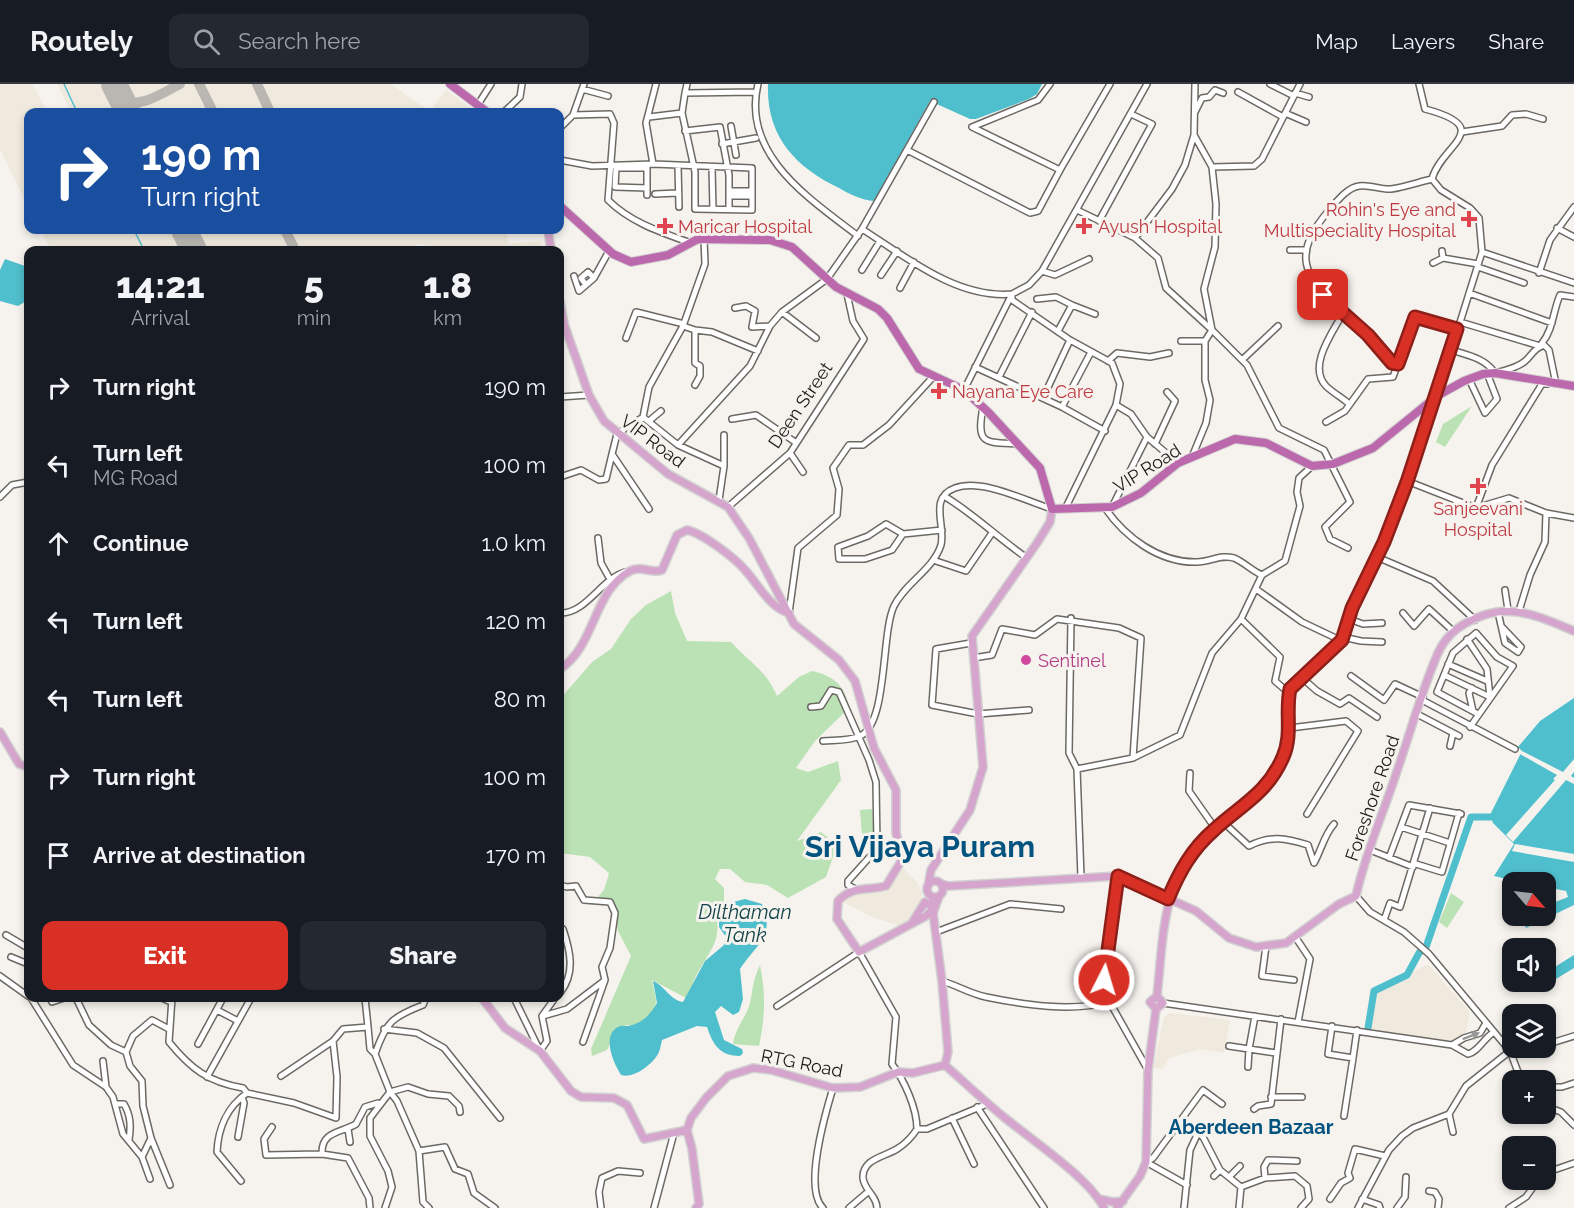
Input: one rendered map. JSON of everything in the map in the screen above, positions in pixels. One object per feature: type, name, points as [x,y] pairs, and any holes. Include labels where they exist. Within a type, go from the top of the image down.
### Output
[{"type":"highway","points":[[450,84],[480,108]]},
{"type":"highway","points":[[564,210],[621,260],[637,261],[668,255],[688,242],[704,239],[783,242],[803,255],[827,279],[847,294],[878,309],[887,318],[919,369],[964,390],[983,407],[1040,468],[1052,509]]},
{"type":"highway","points":[[1312,466],[1333,464],[1373,448],[1437,396],[1469,379],[1491,373],[1574,386]]},
{"type":"highway","name":"VIP Road","points":[[1052,509],[1108,507],[1141,493],[1178,463],[1224,443],[1242,439],[1266,443],[1312,466]]},
{"type":"main road","name":"VIP Road","points":[[564,329],[589,395],[604,421],[668,474],[728,507],[749,538],[794,624],[848,671],[862,703],[868,731],[896,790],[896,833],[902,854],[900,863],[886,886],[855,889]]},
{"type":"main road","points":[[1156,1009],[1150,1002],[1157,996],[1168,899],[1185,863],[1215,828],[1262,792],[1283,757],[1290,728],[1289,693],[1301,677],[1342,639],[1407,482],[1437,396]]},
{"type":"main road","points":[[956,885],[940,895],[932,896],[928,890],[928,877],[970,810],[983,767],[972,636],[1050,522],[1052,509]]},
{"type":"main road","points":[[564,666],[576,655],[611,582],[640,568],[662,570],[677,535],[683,530],[690,530],[738,562],[778,608],[789,613]]},
{"type":"main road","name":"Foreshore Road","points":[[1356,896],[1439,651],[1454,632],[1476,620],[1508,610],[1519,611],[1574,631]]},
{"type":"main road","points":[[0,732],[19,764],[24,766]]},
{"type":"main road","points":[[855,889],[838,901],[836,910],[837,919],[859,951],[910,926],[933,909],[940,895],[940,883],[935,871],[937,863]]},
{"type":"main road","points":[[910,926],[924,905],[932,882],[956,885],[1118,876],[1196,911],[1228,938],[1246,945],[1277,946],[1296,938],[1339,904],[1356,896]]},
{"type":"main road","points":[[924,905],[930,903],[933,909],[948,1052],[945,1065],[987,1104],[1060,1162],[1108,1205],[1123,1201],[1146,1162],[1148,1070],[1156,1009],[1163,1003],[1157,996]]},
{"type":"main road","points":[[924,905],[926,916],[936,932]]},
{"type":"main road","points":[[485,1002],[505,1028],[540,1051],[565,1086],[577,1095],[614,1098],[627,1105],[644,1139],[687,1130],[692,1149],[698,1207]]},
{"type":"main road","name":"RTG Road","points":[[687,1130],[691,1118],[706,1098],[728,1076],[753,1068],[771,1070],[833,1088],[860,1087],[898,1072],[913,1073],[945,1065]]},
{"type":"street","points":[[477,106],[491,84]]},
{"type":"street","points":[[508,108],[520,97],[522,84]]},
{"type":"street","points":[[649,165],[616,168],[615,187],[647,191],[649,165],[646,123],[656,84]]},
{"type":"street","points":[[564,161],[592,166],[612,164],[678,166],[692,167],[712,168],[752,168],[752,210],[695,209],[695,172],[692,167],[682,113],[687,84]]},
{"type":"street","points":[[718,92],[721,84]]},
{"type":"street","points":[[744,92],[747,84]]},
{"type":"street","points":[[758,84],[756,92],[759,131],[780,171],[799,191],[858,236]]},
{"type":"street","points":[[1050,84],[1038,100],[972,127],[1060,170]]},
{"type":"street","points":[[907,150],[1030,213],[1038,211],[1110,84]]},
{"type":"street","points":[[862,230],[914,262],[969,291],[996,295],[1012,294],[1029,285],[1042,271],[1147,84]]},
{"type":"street","points":[[1135,238],[1181,174],[1194,135],[1195,84]]},
{"type":"street","points":[[1270,84],[1294,94],[1309,97]]},
{"type":"street","points":[[1212,167],[1254,166],[1262,159],[1299,84]]},
{"type":"street","points":[[1419,84],[1425,109],[1446,114],[1456,121],[1462,132],[1460,139],[1441,161],[1432,179]]},
{"type":"street","points":[[564,124],[573,115],[583,87],[608,96]]},
{"type":"street","points":[[1193,116],[1202,98],[1209,97],[1215,90],[1223,93]]},
{"type":"street","points":[[685,93],[756,92]]},
{"type":"street","points":[[1238,92],[1284,115],[1306,122]]},
{"type":"street","points":[[678,445],[750,366],[770,327],[782,312],[827,279],[862,230],[934,102]]},
{"type":"street","points":[[649,117],[682,113]]},
{"type":"street","points":[[573,115],[610,114],[614,123],[608,200],[616,208],[650,228],[688,242]]},
{"type":"street","points":[[1100,220],[1152,124],[1131,114]]},
{"type":"street","points":[[1462,132],[1502,126],[1512,115],[1526,114],[1543,119]]},
{"type":"street","points":[[731,126],[735,155]]},
{"type":"street","points":[[685,131],[720,127],[727,168],[729,209]]},
{"type":"street","points":[[1192,457],[1206,423],[1210,400],[1204,380],[1205,341],[1212,330],[1203,289],[1216,237],[1212,167],[1194,135]]},
{"type":"street","points":[[722,144],[756,138]]},
{"type":"street","points":[[678,166],[678,207]]},
{"type":"street","points":[[712,168],[713,209]]},
{"type":"street","points":[[1398,364],[1392,363],[1368,335],[1323,295],[1311,278],[1305,257],[1308,237],[1344,194],[1359,186],[1390,189],[1432,179]]},
{"type":"street","points":[[1432,179],[1442,190],[1470,208],[1479,218],[1482,252],[1437,396]]},
{"type":"street","points":[[655,194],[678,193]]},
{"type":"street","points":[[729,193],[752,193]]},
{"type":"street","points":[[1539,273],[1557,228],[1574,207]]},
{"type":"street","points":[[1077,210],[1135,238],[1158,258],[1166,288],[1242,360],[1279,428],[1324,450],[1350,502],[1326,527],[1330,539],[1348,548]]},
{"type":"street","points":[[1557,228],[1574,237]]},
{"type":"street","points":[[564,476],[581,470],[599,480],[606,479],[617,434],[643,417],[649,387],[683,325],[705,264],[704,239]]},
{"type":"street","points":[[862,270],[880,241]]},
{"type":"street","points":[[1290,250],[1306,250]]},
{"type":"street","points":[[574,276],[579,291],[586,285],[580,278],[588,272],[594,278],[609,251]]},
{"type":"street","points":[[881,275],[897,251]]},
{"type":"street","points":[[1482,252],[1574,284]]},
{"type":"street","points":[[1433,263],[1443,255],[1478,265],[1524,283]]},
{"type":"street","points":[[1042,271],[1055,275],[1089,259]]},
{"type":"street","points":[[900,288],[914,262]]},
{"type":"street","points":[[1468,293],[1552,323]]},
{"type":"street","name":"Deen Street","points":[[728,507],[790,453],[864,339],[853,321],[847,294]]},
{"type":"street","points":[[1012,294],[1012,300],[1090,352],[1112,363],[1120,384],[1116,405],[1105,431],[1065,509]]},
{"type":"street","points":[[964,390],[1012,294]]},
{"type":"street","points":[[1491,373],[1512,369],[1526,361],[1533,349],[1542,346],[1560,295],[1574,297]]},
{"type":"street","points":[[1037,299],[1056,297],[1095,314]]},
{"type":"street","points":[[1058,331],[1072,305]]},
{"type":"street","points":[[735,308],[746,306],[755,311],[752,327],[770,327]]},
{"type":"street","points":[[626,338],[636,312],[695,330],[712,332],[758,351]]},
{"type":"street","points":[[782,312],[816,338]]},
{"type":"street","points":[[999,377],[1032,312]]},
{"type":"street","points":[[1343,313],[1325,343],[1318,368],[1323,384],[1348,403]]},
{"type":"street","points":[[1326,422],[1345,411],[1348,403],[1368,379],[1394,377],[1415,317],[1457,329]]},
{"type":"street","points":[[1460,322],[1549,350],[1558,384],[1542,384],[1492,465],[1476,508]]},
{"type":"street","points":[[1242,360],[1278,326]]},
{"type":"street","points":[[695,330],[695,363],[700,366],[700,376],[695,385]]},
{"type":"street","points":[[1043,398],[1070,339]]},
{"type":"street","points":[[1181,341],[1205,341]]},
{"type":"street","points":[[1451,350],[1490,365],[1497,399],[1485,413],[1469,379]]},
{"type":"street","points":[[1062,407],[1090,352]]},
{"type":"street","points":[[1108,361],[1117,353],[1150,357],[1169,353]]},
{"type":"street","points":[[975,367],[1062,407],[1105,431]]},
{"type":"street","points":[[789,613],[798,548],[837,515],[839,489],[833,468],[849,445],[863,445],[890,425],[933,376]]},
{"type":"street","points":[[1155,444],[1175,401],[1167,392]]},
{"type":"street","points":[[564,397],[589,395]]},
{"type":"street","points":[[1116,405],[1131,414],[1147,437],[1178,463]]},
{"type":"street","points":[[983,407],[979,430],[981,438],[988,442],[1018,444]]},
{"type":"street","points":[[649,421],[661,411]]},
{"type":"street","points":[[732,419],[756,415],[795,442]]},
{"type":"street","points":[[643,417],[678,445],[724,466]]},
{"type":"street","points":[[719,500],[724,466],[724,435]]},
{"type":"street","points":[[1147,437],[1108,507],[1120,530],[1163,557],[1198,562],[1217,557],[1234,558],[1262,575]]},
{"type":"street","points":[[790,453],[803,472]]},
{"type":"street","points":[[612,454],[649,509]]},
{"type":"street","points":[[1077,769],[1133,758],[1180,735],[1212,653],[1241,619],[1262,575],[1285,561],[1300,506],[1297,492],[1299,478],[1312,466]]},
{"type":"street","points":[[1407,482],[1476,508],[1509,498],[1546,513],[1574,519]]},
{"type":"street","points":[[0,497],[12,485],[24,483]]},
{"type":"street","points":[[823,741],[859,737],[868,731],[878,702],[893,607],[902,592],[933,560],[941,543],[939,508],[944,496],[958,487],[980,487],[1016,496],[1052,509]]},
{"type":"street","points":[[944,496],[972,512],[992,533],[1027,558]]},
{"type":"street","points":[[1519,611],[1530,575],[1545,542],[1546,513]]},
{"type":"street","points":[[903,534],[892,550],[865,559],[839,560],[838,548],[867,536],[886,524],[903,534],[942,530]]},
{"type":"street","points":[[933,560],[966,571],[992,533]]},
{"type":"street","points":[[564,612],[588,600],[611,582],[600,563],[598,537]]},
{"type":"street","points":[[1377,557],[1433,581],[1476,620]]},
{"type":"street","points":[[1256,589],[1302,622],[1342,639],[1382,642]]},
{"type":"street","points":[[1505,590],[1508,610]]},
{"type":"street","points":[[1403,613],[1414,626],[1429,609],[1448,624],[1454,632]]},
{"type":"street","points":[[1498,612],[1504,643],[1518,652],[1521,650],[1521,646],[1502,627]]},
{"type":"street","points":[[973,658],[992,655],[1002,629],[1035,634],[1057,619],[1119,628],[1141,638],[1133,758]]},
{"type":"street","points":[[1241,619],[1280,657],[1275,681],[1289,693]]},
{"type":"street","points":[[1349,619],[1363,624],[1382,623]]},
{"type":"street","points":[[1071,620],[1070,753],[1077,769],[1081,877]]},
{"type":"street","points":[[1470,727],[1475,713],[1513,666],[1497,657],[1476,633],[1453,653],[1437,692],[1475,713]]},
{"type":"street","points":[[1467,639],[1487,669],[1490,697]]},
{"type":"street","points":[[971,643],[936,649],[932,705],[978,714],[1029,710]]},
{"type":"street","points":[[1487,669],[1497,657]]},
{"type":"street","points":[[1448,664],[1487,681]]},
{"type":"street","points":[[1444,675],[1490,697]]},
{"type":"street","points":[[1351,676],[1384,700],[1395,684],[1470,727],[1515,749]]},
{"type":"street","points":[[1301,677],[1317,691],[1340,704],[1349,698],[1377,717]]},
{"type":"street","points":[[1472,688],[1469,693],[1475,713]]},
{"type":"street","points":[[811,707],[821,706],[831,690],[839,692],[876,782],[877,845],[875,851],[848,881],[848,885],[855,889]]},
{"type":"street","points":[[1417,714],[1456,734],[1450,746]]},
{"type":"street","points":[[1290,728],[1346,721],[1358,731],[1306,814]]},
{"type":"street","points":[[1434,732],[1437,724]]},
{"type":"street","points":[[1190,773],[1189,790],[1215,828]]},
{"type":"street","points":[[1370,850],[1389,858],[1442,872],[1460,814],[1409,805],[1389,858]]},
{"type":"street","points":[[1384,920],[1390,903],[1400,907],[1430,808]]},
{"type":"street","points":[[1223,822],[1249,846],[1264,838],[1287,838],[1308,845],[1314,863],[1328,831],[1334,824]]},
{"type":"street","points":[[1401,827],[1450,843]]},
{"type":"street","points":[[1118,876],[1104,968],[1104,992],[1148,1070]]},
{"type":"street","points":[[564,886],[576,886],[584,900],[610,902],[615,913],[610,948],[602,967],[605,980],[583,1042]]},
{"type":"street","points":[[1356,896],[1364,906],[1424,950],[1502,1042]]},
{"type":"street","points":[[936,932],[1010,904],[1061,909]]},
{"type":"street","points":[[564,932],[572,956],[564,988]]},
{"type":"street","points":[[6,935],[24,943]]},
{"type":"street","points":[[1296,938],[1310,959],[1298,1022]]},
{"type":"street","points":[[1262,976],[1266,946]]},
{"type":"street","points":[[777,1006],[859,951],[896,1017],[892,1064],[904,1081],[917,1120],[917,1129],[896,1150],[867,1165],[863,1179],[877,1202],[877,1208]]},
{"type":"street","points":[[11,957],[24,961]]},
{"type":"street","points":[[1254,975],[1294,980]]},
{"type":"street","points":[[0,976],[24,993]]},
{"type":"street","points":[[542,1016],[567,1009],[605,980]]},
{"type":"street","points":[[942,981],[983,996],[1064,1007],[1084,1008],[1109,1002]]},
{"type":"street","points":[[33,1002],[56,1042],[73,1065],[106,1087]]},
{"type":"street","points":[[78,1002],[89,1025],[111,1045],[126,1052]]},
{"type":"street","points":[[172,1002],[169,1042],[188,1064],[207,1077],[225,1085],[243,1088],[244,1103],[238,1137]]},
{"type":"street","points":[[198,1044],[221,1002]]},
{"type":"street","points":[[207,1077],[249,1002]]},
{"type":"street","points":[[365,1002],[370,1049],[375,1054],[390,1092],[397,1101],[419,1151],[423,1202],[429,1208]]},
{"type":"street","points":[[375,1054],[384,1029],[398,1015],[423,1005],[424,1002]]},
{"type":"street","points":[[516,1002],[540,1051],[547,1041],[542,1016],[552,1002]]},
{"type":"street","points":[[1163,1003],[1452,1045],[1472,1054],[1484,1038],[1494,1032]]},
{"type":"street","points":[[217,1010],[238,1021]]},
{"type":"street","points":[[1248,1067],[1255,1016]]},
{"type":"street","points":[[1254,1109],[1270,1104],[1281,1019]]},
{"type":"street","points":[[169,1029],[152,1020],[133,1036],[126,1052],[130,1066],[141,1081],[143,1106],[151,1138],[170,1185]]},
{"type":"street","points":[[1452,1045],[1464,1038],[1480,1034],[1486,1023]]},
{"type":"street","points":[[1332,1026],[1328,1054],[1353,1058]]},
{"type":"street","points":[[281,1076],[333,1041],[343,1029],[368,1027]]},
{"type":"street","points":[[384,1029],[417,1033],[444,1048],[500,1118]]},
{"type":"street","points":[[1344,1116],[1357,1030]]},
{"type":"street","points":[[1556,1042],[1574,1036]]},
{"type":"street","points":[[244,1095],[294,1103],[336,1118],[337,1077],[333,1041]]},
{"type":"street","points":[[1229,1046],[1276,1053]]},
{"type":"street","points":[[1358,1208],[1385,1156],[1402,1136],[1413,1128],[1449,1114],[1466,1086],[1502,1057]]},
{"type":"street","points":[[103,1061],[106,1087],[116,1104],[123,1134],[142,1157],[150,1179]]},
{"type":"street","points":[[1556,1087],[1574,1083]]},
{"type":"street","points":[[322,1154],[322,1146],[329,1134],[348,1129],[356,1124],[365,1107],[386,1100],[390,1092],[408,1087],[428,1094],[449,1096],[459,1106],[460,1112]]},
{"type":"street","points":[[823,1208],[819,1204],[815,1175],[818,1145],[833,1088]]},
{"type":"street","points":[[1146,1162],[1153,1158],[1203,1090],[1222,1104]]},
{"type":"street","points":[[240,1181],[217,1152],[222,1125],[244,1095]]},
{"type":"street","points":[[1271,1097],[1302,1097]]},
{"type":"street","points":[[380,1102],[370,1118],[370,1136],[388,1171],[392,1187],[385,1208]]},
{"type":"street","points":[[116,1104],[124,1104],[127,1108],[131,1125],[129,1140]]},
{"type":"street","points":[[917,1129],[927,1129],[987,1104]]},
{"type":"street","points":[[977,1107],[1044,1208]]},
{"type":"street","points":[[1556,1110],[1574,1125]]},
{"type":"street","points":[[1449,1114],[1453,1132]]},
{"type":"street","points":[[951,1118],[974,1164]]},
{"type":"street","points":[[272,1127],[264,1139],[266,1155],[322,1154],[348,1158],[369,1198],[370,1208]]},
{"type":"street","points":[[348,1129],[350,1142]]},
{"type":"street","points":[[654,1208],[674,1133]]},
{"type":"street","points":[[1184,1208],[1190,1150],[1198,1133],[1203,1137],[1220,1170],[1241,1187]]},
{"type":"street","points":[[142,1157],[151,1138]]},
{"type":"street","points":[[419,1151],[445,1147],[454,1169],[468,1174],[474,1193],[495,1208]]},
{"type":"street","points":[[1330,1198],[1341,1184],[1350,1178],[1348,1173],[1354,1149],[1385,1156]]},
{"type":"street","points":[[1265,1178],[1264,1167],[1268,1160],[1297,1161]]},
{"type":"street","points":[[1146,1162],[1187,1185]]},
{"type":"street","points":[[1556,1169],[1574,1163]]},
{"type":"street","points":[[1230,1176],[1240,1166]]},
{"type":"street","points":[[1214,1176],[1220,1170]]},
{"type":"street","points":[[601,1208],[599,1192],[602,1178],[618,1171],[640,1173]]},
{"type":"street","points":[[1241,1187],[1265,1178],[1295,1176],[1307,1186],[1310,1199],[1301,1208]]},
{"type":"street","points":[[1397,1208],[1405,1197],[1406,1177]]},
{"type":"street","points":[[1239,1208],[1241,1187]]},
{"type":"street","points":[[1509,1208],[1526,1197],[1531,1190]]},
{"type":"street","points":[[849,1208],[869,1191]]},
{"type":"street","points":[[1429,1191],[1435,1192],[1438,1208]]},
{"type":"street","points":[[1362,1199],[1379,1205],[1380,1208]]},
{"type":"shaded area","points":[[0,84],[32,84],[46,108],[24,108],[24,199],[0,149]]},
{"type":"shaded area","points":[[57,84],[391,84],[424,108],[69,108]]},
{"type":"shaded area","points":[[446,90],[471,108],[433,108]]},
{"type":"shaded area","points":[[42,234],[507,234],[508,244],[541,241],[542,246],[431,246],[419,244],[415,246],[49,246]]},
{"type":"shaded area","points":[[903,868],[917,882],[922,892],[921,902],[911,921],[899,928],[895,924],[874,918],[843,902],[854,893],[886,892]]},
{"type":"shaded area","points":[[1428,964],[1470,1012],[1466,1033],[1454,1041],[1369,1031],[1376,992]]},
{"type":"shaded area","points":[[1170,1013],[1230,1020],[1224,1053],[1200,1049],[1169,1058],[1163,1069],[1153,1068],[1164,1017]]},
{"type":"green space","points":[[1472,406],[1445,447],[1436,442],[1443,424]]},
{"type":"green space","points":[[671,591],[675,613],[687,641],[731,642],[768,679],[777,696],[799,677],[812,671],[832,679],[845,693],[849,708],[815,741],[796,768],[808,772],[838,761],[841,780],[797,841],[821,832],[837,845],[826,877],[788,898],[767,885],[745,882],[730,869],[720,869],[715,879],[724,888],[724,904],[716,913],[716,939],[695,979],[688,999],[652,980],[656,1000],[655,1011],[638,1026],[626,1025],[617,1029],[607,1050],[592,1056],[591,1049],[631,956],[618,931],[611,901],[595,900],[604,890],[609,873],[590,857],[564,854],[564,694],[592,662],[611,649],[631,619],[646,605]]},
{"type":"green space","points":[[872,809],[875,847],[863,848],[860,810]]},
{"type":"green space","points":[[1451,893],[1464,902],[1447,928],[1439,922]]},
{"type":"green space","points":[[760,965],[764,1006],[759,1046],[733,1044],[750,1003]]},
{"type":"water","points":[[768,84],[1042,84],[1037,94],[1029,99],[976,119],[970,119],[930,101],[874,201],[860,198],[823,180],[797,160],[786,148],[772,119]]},
{"type":"water","points":[[5,259],[24,266],[24,302],[18,306],[0,301],[0,270]]},
{"type":"water","points":[[1574,698],[1574,905],[1556,914],[1556,902],[1568,897],[1566,891],[1556,889],[1556,872],[1502,872],[1502,878],[1494,876],[1514,844],[1493,823],[1490,815],[1522,751],[1518,747],[1540,721]]},
{"type":"water","name":"Dilthaman Tank","points":[[745,899],[762,904],[767,925],[758,946],[740,969],[743,999],[739,1012],[733,1015],[721,1006],[715,1012],[724,1040],[742,1049],[743,1053],[740,1056],[722,1052],[712,1039],[707,1027],[697,1026],[662,1040],[658,1054],[647,1067],[631,1075],[621,1075],[610,1050],[610,1037],[613,1031],[619,1026],[638,1023],[652,1011],[657,1003],[653,981],[675,999],[683,1002],[705,961],[724,945],[726,937],[719,927],[719,916],[733,902]]},
{"type":"water","points":[[1574,955],[1574,968],[1556,979],[1556,966]]},
{"type":"pier","points":[[1522,751],[1563,772],[1574,759],[1574,772],[1571,776],[1574,778],[1574,784],[1566,780],[1513,842],[1506,835],[1557,775],[1520,754]]},
{"type":"pier","points":[[1515,844],[1574,854],[1574,862],[1512,851]]},
{"type":"waterway","points":[[64,84],[75,108]]},
{"type":"waterway","points":[[136,234],[142,246]]},
{"type":"waterway","points":[[1368,1028],[1374,991],[1407,975],[1419,953],[1426,947],[1471,817],[1491,817]]},
{"type":"taxiway","points":[[121,98],[135,102],[143,101],[180,84]]},
{"type":"taxiway","points":[[199,84],[211,108]]},
{"type":"taxiway","points":[[257,84],[268,108]]},
{"type":"taxiway","points":[[287,234],[293,246]]},
{"type":"runway","points":[[114,84],[126,108]]},
{"type":"runway","points":[[186,234],[192,246]]},
{"type":"place","name":"Rohin's Eye and Multispeciality Hospital","points":[[1469,219]]},
{"type":"place","name":"Maricar Hospital","points":[[665,226]]},
{"type":"place","name":"Ayush Hospital","points":[[1084,226]]},
{"type":"place","name":"Nayana Eye Care","points":[[939,391]]},
{"type":"place","name":"Sanjeevani Hospital","points":[[1478,486]]},
{"type":"place","name":"Sentinel","points":[[1026,660]]},
{"type":"district","name":"Sri Vijaya Puram","points":[[920,846]]},
{"type":"district","name":"Aberdeen Bazaar","points":[[1251,1127]]},
{"type":"route","points":[[1104,980],[1118,876],[1168,899],[1185,863],[1198,845],[1215,828],[1262,792],[1283,757],[1290,728],[1287,699],[1290,689],[1342,640],[1352,608],[1384,542],[1437,396],[1457,329],[1415,317],[1398,364],[1392,363],[1368,335],[1323,295]]}]
